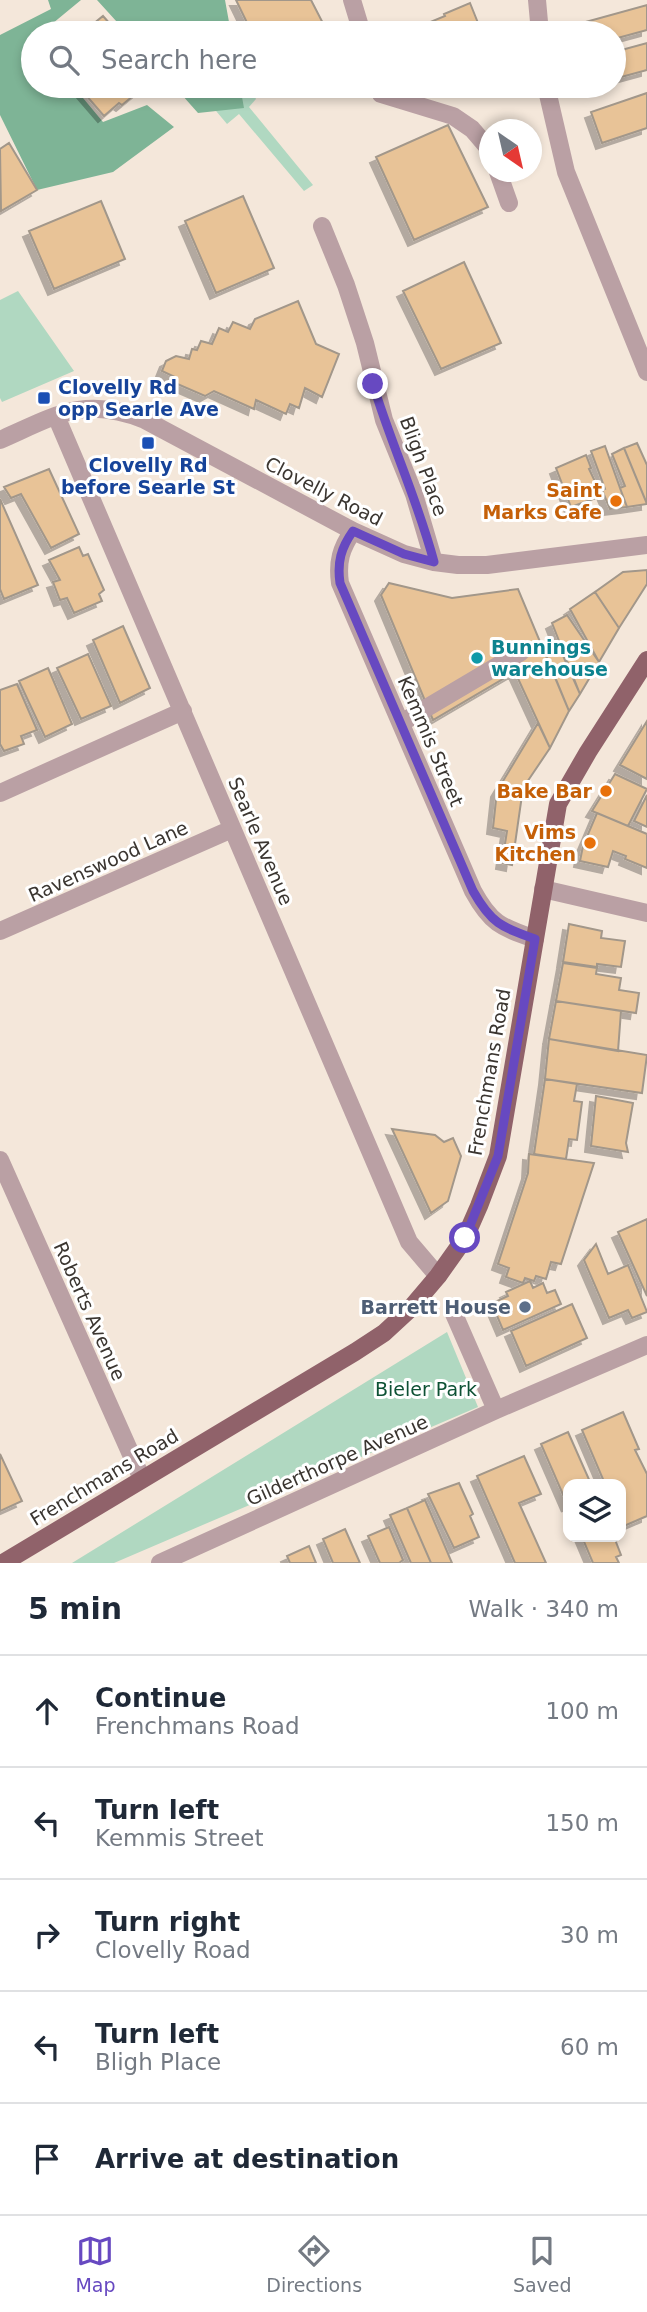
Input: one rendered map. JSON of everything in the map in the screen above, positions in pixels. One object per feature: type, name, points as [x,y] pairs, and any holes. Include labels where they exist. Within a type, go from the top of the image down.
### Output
[{"type":"main road","name":"Frenchmans Road","points":[[12,1560],[384,1333],[410,1309],[465,1238],[498,1156],[558,804],[647,660]]},
{"type":"street","points":[[352,0],[358,21]]},
{"type":"street","points":[[537,0],[539,21]]},
{"type":"street","points":[[395,98],[453,116],[472,129],[479,138]]},
{"type":"street","points":[[549,98],[566,172],[647,372]]},
{"type":"street","points":[[502,182],[509,203]]},
{"type":"street","name":"Bligh Place","points":[[322,226],[346,285],[365,343],[384,420],[414,494],[434,562]]},
{"type":"street","name":"Clovelly Road","points":[[0,440],[56,415],[92,407],[125,412],[145,420],[353,531],[404,554],[434,562],[487,565],[647,545]]},
{"type":"street","name":"Searle Avenue","points":[[56,415],[409,1242],[438,1276]]},
{"type":"street","name":"Kemmis Street","points":[[353,531],[341,551],[338,564],[340,583],[473,891],[482,907],[503,928],[535,939]]},
{"type":"street","points":[[401,723],[521,652]]},
{"type":"street","points":[[0,793],[183,711]]},
{"type":"street","name":"Ravenswood Lane","points":[[0,931],[232,829]]},
{"type":"street","points":[[543,889],[647,913]]},
{"type":"street","name":"Roberts Avenue","points":[[0,1160],[142,1479]]},
{"type":"street","points":[[454,1314],[496,1410]]},
{"type":"street","name":"Gilderthorpe Avenue","points":[[160,1563],[496,1410],[647,1345]]},
{"type":"green space","points":[[48,0],[81,0],[56,21],[27,21],[51,9]]},
{"type":"green space","points":[[97,0],[225,0],[229,21],[116,21]]},
{"type":"green space","points":[[21,24],[21,98],[83,98],[103,122],[147,105],[174,127],[113,172],[37,190],[0,115],[0,35]]},
{"type":"green space","points":[[185,98],[242,98],[244,108],[198,113]]},
{"type":"green space","points":[[205,98],[256,98],[249,107],[313,185],[304,191],[239,114],[227,124]]},
{"type":"green space","points":[[18,291],[74,371],[2,402],[0,300]]},
{"type":"green space","name":"Bieler Park","points":[[447,1332],[478,1407],[114,1563],[72,1563]]},
{"type":"building","points":[[236,0],[311,0],[322,21],[246,21]]},
{"type":"building","points":[[470,3],[477,21],[433,21],[445,16],[444,14]]},
{"type":"building","points":[[647,5],[647,30],[626,36],[626,21],[589,21]]},
{"type":"building","points":[[647,43],[647,70],[626,76],[626,49]]},
{"type":"building","points":[[647,93],[647,128],[602,143],[591,112]]},
{"type":"building","points":[[88,98],[130,98],[122,105],[119,103],[104,116]]},
{"type":"building","points":[[448,125],[488,207],[414,240],[376,157]]},
{"type":"building","points":[[9,143],[37,190],[1,211],[0,149]]},
{"type":"building","points":[[243,196],[274,268],[216,293],[185,221]]},
{"type":"building","points":[[101,201],[125,259],[54,289],[29,231]]},
{"type":"building","points":[[464,262],[501,343],[441,369],[403,291]]},
{"type":"building","points":[[298,301],[316,344],[339,354],[322,397],[305,388],[299,408],[290,404],[286,414],[256,400],[254,409],[214,391],[205,396],[175,383],[177,378],[162,371],[166,361],[176,356],[189,359],[192,349],[197,350],[201,341],[212,344],[219,328],[228,332],[233,322],[250,329],[255,319]]},
{"type":"building","points":[[637,443],[647,465],[647,504],[624,448]]},
{"type":"building","points":[[605,446],[627,507],[610,509],[602,490],[605,489],[591,451]]},
{"type":"building","points":[[624,448],[647,504],[627,507],[620,488],[625,486],[612,454]]},
{"type":"building","points":[[586,455],[591,468],[589,469],[600,492],[595,494],[596,498],[571,507],[556,468]]},
{"type":"building","points":[[49,469],[79,534],[51,548],[21,494],[11,498],[4,487]]},
{"type":"building","points":[[0,499],[38,585],[4,599],[0,589]]},
{"type":"building","points":[[79,547],[83,556],[88,554],[104,590],[99,594],[102,601],[74,613],[67,598],[60,600],[53,582],[60,580],[49,560]]},
{"type":"building","points":[[647,570],[647,584],[619,628],[595,592],[623,572]]},
{"type":"building","name":"Bunnings warehouse","points":[[389,583],[452,598],[518,589],[569,711],[550,748],[515,672],[433,720],[381,595]]},
{"type":"building","points":[[595,592],[619,628],[599,662],[570,609]]},
{"type":"building","points":[[567,615],[599,662],[580,694],[552,623]]},
{"type":"building","points":[[123,626],[150,688],[120,703],[93,640]]},
{"type":"building","points":[[557,642],[580,694],[569,711],[543,648]]},
{"type":"building","points":[[88,654],[111,706],[81,719],[57,668]]},
{"type":"building","points":[[48,668],[72,724],[45,737],[19,681]]},
{"type":"building","points":[[17,684],[37,730],[21,736],[24,744],[4,751],[0,744],[0,690]]},
{"type":"building","points":[[647,721],[647,779],[620,765]]},
{"type":"building","points":[[538,723],[550,748],[523,788],[512,865],[502,863],[507,831],[493,828],[497,791]]},
{"type":"building","points":[[615,774],[647,789],[628,826],[592,811]]},
{"type":"building","points":[[647,795],[647,827],[634,821]]},
{"type":"building","points":[[597,813],[647,834],[647,868],[613,851],[608,867],[580,861],[583,846]]},
{"type":"building","points":[[569,924],[602,931],[601,938],[625,941],[621,967],[563,962]]},
{"type":"building","points":[[563,963],[597,968],[596,974],[621,978],[619,990],[639,993],[636,1013],[556,1001]]},
{"type":"building","points":[[556,1001],[621,1011],[618,1051],[549,1039]]},
{"type":"building","points":[[549,1039],[647,1055],[642,1093],[545,1079]]},
{"type":"building","points":[[545,1079],[577,1084],[574,1101],[582,1102],[577,1140],[569,1139],[566,1159],[534,1154]]},
{"type":"building","points":[[596,1096],[633,1103],[626,1143],[628,1152],[591,1146]]},
{"type":"building","points":[[392,1129],[435,1135],[444,1142],[453,1138],[461,1156],[448,1201],[431,1213]]},
{"type":"building","points":[[529,1154],[594,1163],[561,1264],[551,1262],[546,1279],[536,1276],[534,1281],[525,1278],[523,1283],[506,1277],[509,1268],[498,1264],[528,1173]]},
{"type":"building","points":[[647,1219],[647,1296],[618,1232]]},
{"type":"building","points":[[596,1244],[608,1274],[628,1265],[647,1312],[632,1318],[628,1310],[609,1318],[584,1260]]},
{"type":"building","name":"Barrett House","points":[[530,1281],[533,1288],[543,1283],[547,1293],[555,1290],[561,1304],[503,1330],[495,1311],[498,1310],[495,1302],[508,1296],[506,1292]]},
{"type":"building","points":[[572,1304],[587,1338],[526,1366],[511,1331]]},
{"type":"building","points":[[623,1412],[639,1449],[635,1450],[647,1474],[647,1516],[626,1525],[626,1479],[603,1479],[582,1430]]},
{"type":"building","points":[[568,1432],[589,1479],[563,1479],[563,1495],[541,1444]]},
{"type":"building","points":[[0,1454],[22,1501],[0,1511]]},
{"type":"building","points":[[524,1456],[541,1494],[519,1503],[546,1563],[515,1563],[477,1476]]},
{"type":"building","points":[[459,1483],[473,1514],[470,1516],[479,1537],[454,1548],[428,1494]]},
{"type":"building","points":[[425,1500],[452,1563],[431,1563],[407,1508]]},
{"type":"building","points":[[407,1508],[431,1563],[411,1563],[390,1515]]},
{"type":"building","points":[[389,1527],[403,1560],[399,1563],[380,1563],[368,1536]]},
{"type":"building","points":[[345,1529],[360,1563],[333,1563],[323,1539]]},
{"type":"building","points":[[584,1542],[616,1542],[621,1555],[616,1557],[619,1563],[593,1563]]},
{"type":"building","points":[[309,1546],[316,1563],[290,1563],[287,1556]]},
{"type":"place","name":"Clovelly Rd opp Searle Ave","points":[[44,398]]},
{"type":"place","name":"Clovelly Rd before Searle St","points":[[148,443]]},
{"type":"place","name":"Saint Marks Cafe","points":[[616,501]]},
{"type":"place","name":"Bunnings warehouse","points":[[477,658]]},
{"type":"place","name":"Bake Bar","points":[[606,791]]},
{"type":"place","name":"Vims Kitchen","points":[[590,843]]},
{"type":"place","name":"Barrett House","points":[[525,1307]]},
{"type":"route","points":[[373,384],[384,420],[414,494],[434,562],[404,554],[353,531],[341,551],[338,564],[340,583],[473,891],[482,907],[503,928],[535,939],[498,1156],[465,1238]]}]
